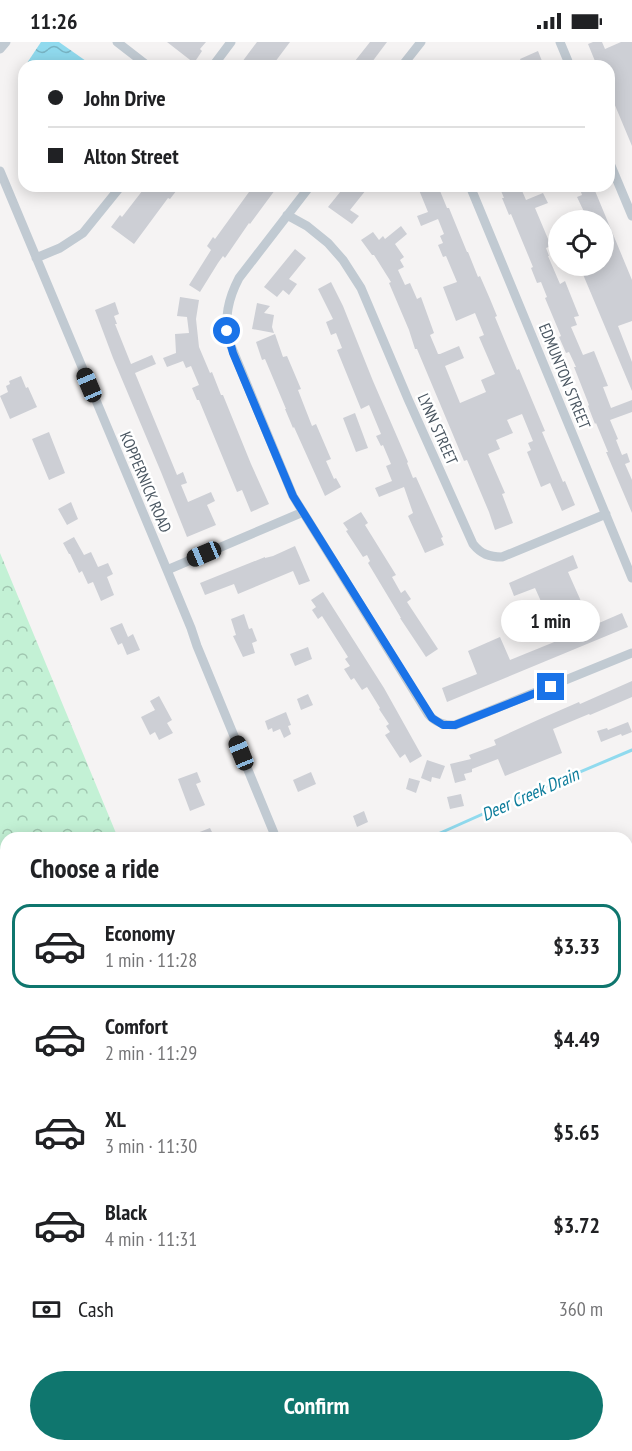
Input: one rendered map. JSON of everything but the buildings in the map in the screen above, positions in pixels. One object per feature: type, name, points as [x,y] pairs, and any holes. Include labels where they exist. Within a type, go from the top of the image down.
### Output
[{"type":"street","points":[[0,49],[6,42]]},
{"type":"street","points":[[117,42],[140,60]]},
{"type":"street","points":[[218,60],[231,42]]},
{"type":"street","points":[[407,60],[421,42]]},
{"type":"street","points":[[560,42],[568,60]]},
{"type":"street","name":"KOPPERNICK ROAD","points":[[0,171],[274,832]]},
{"type":"street","points":[[615,175],[632,216]]},
{"type":"street","points":[[36,258],[60,249],[83,233],[116,192]]},
{"type":"street","points":[[305,192],[243,273],[232,291],[227,308],[226,325],[229,341],[288,487],[428,714],[443,725],[470,721],[632,653]]},
{"type":"street","name":"EDMUNTON STREET","points":[[472,192],[632,578]]},
{"type":"street","name":"LYNN STREET","points":[[287,215],[307,226],[328,243],[348,265],[361,288],[408,399],[473,544],[478,550],[489,556],[502,556],[606,514]]},
{"type":"street","points":[[167,570],[303,512]]},
{"type":"green space","points":[[0,553],[116,832],[0,832]]},
{"type":"water","points":[[41,42],[59,42],[85,60],[29,60]]},
{"type":"waterway","name":"Deer Creek Drain","points":[[442,832],[632,750]]},
{"type":"route","points":[[227,331],[233,353],[288,487],[428,714],[443,725],[455,725],[470,721],[551,687]]}]
